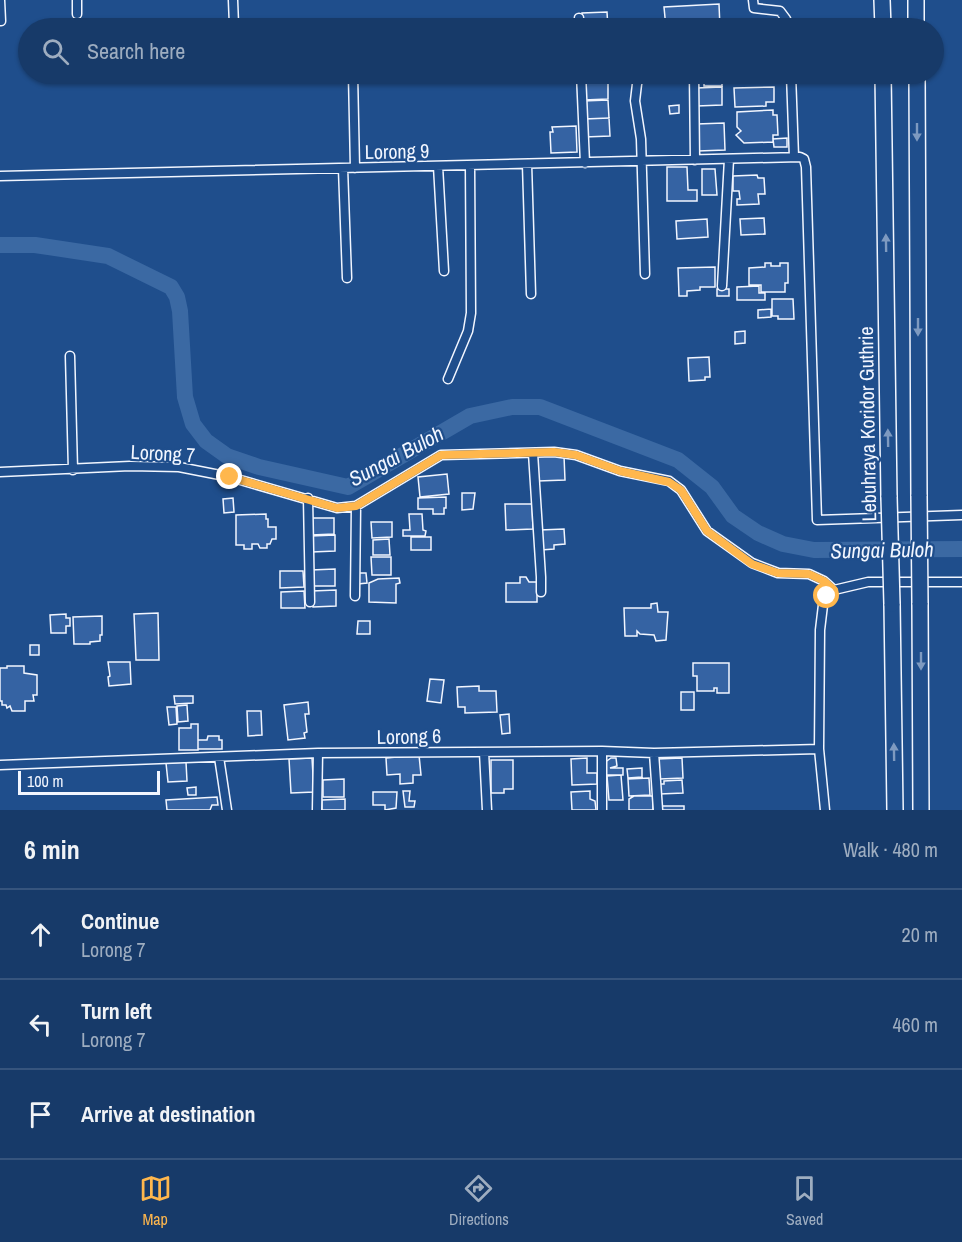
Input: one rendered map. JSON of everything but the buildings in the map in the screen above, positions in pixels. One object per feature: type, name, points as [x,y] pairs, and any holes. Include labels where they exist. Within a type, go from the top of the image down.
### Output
[{"type":"highway","points":[[882,0],[883,18]]},
{"type":"highway","points":[[916,0],[916,18]]},
{"type":"highway","name":"Lebuhraya Koridor Guthrie","points":[[883,84],[895,810]]},
{"type":"highway","points":[[916,84],[921,810]]},
{"type":"street","points":[[0,0],[1,21]]},
{"type":"street","points":[[77,0],[77,14]]},
{"type":"street","points":[[233,0],[234,18]]},
{"type":"street","points":[[753,0],[754,8],[780,11],[785,18]]},
{"type":"street","points":[[353,84],[355,168]]},
{"type":"street","points":[[581,84],[585,163]]},
{"type":"street","points":[[637,84],[635,101],[641,139],[645,274]]},
{"type":"street","points":[[694,84],[694,160]]},
{"type":"street","points":[[791,84],[794,157],[804,159],[806,167],[817,520],[962,515]]},
{"type":"street","name":"Lorong 9","points":[[0,176],[794,157]]},
{"type":"street","points":[[722,286],[729,159]]},
{"type":"street","points":[[527,164],[531,294]]},
{"type":"street","points":[[448,379],[468,331],[471,313],[470,165]]},
{"type":"street","points":[[438,166],[444,271]]},
{"type":"street","points":[[343,168],[347,278]]},
{"type":"street","points":[[70,356],[73,470]]},
{"type":"street","points":[[355,596],[356,506],[441,455],[554,452],[576,455],[620,471],[669,482],[681,490],[707,531],[752,564],[778,573],[809,574],[824,581],[834,590]]},
{"type":"street","points":[[533,453],[542,577],[541,592]]},
{"type":"street","name":"Lorong 7","points":[[0,472],[130,466],[180,467],[230,477],[337,508],[356,506]]},
{"type":"street","points":[[308,498],[310,602]]},
{"type":"street","points":[[825,810],[819,749],[821,619],[827,596],[834,590],[868,582],[962,582]]},
{"type":"street","name":"Lorong 6","points":[[0,765],[318,753],[602,751],[654,753],[819,749]]},
{"type":"street","points":[[602,751],[603,810]]},
{"type":"street","points":[[484,752],[487,810]]},
{"type":"street","points":[[317,810],[318,753]]},
{"type":"street","points":[[654,753],[658,810]]},
{"type":"street","points":[[219,757],[227,810]]},
{"type":"waterway","name":"Sungai Buloh","points":[[0,245],[35,245],[108,256],[171,287],[177,297],[180,311],[185,397],[193,424],[206,441],[227,456],[259,467],[348,487],[470,416],[512,407],[540,407],[678,460],[712,487],[733,516],[758,533],[783,544],[814,550],[962,549]]},
{"type":"route","points":[[230,477],[337,508],[347,508],[356,506],[441,455],[554,452],[576,455],[620,471],[675,485],[681,490],[707,531],[752,564],[778,573],[809,574],[817,577],[834,590],[827,596]]}]
